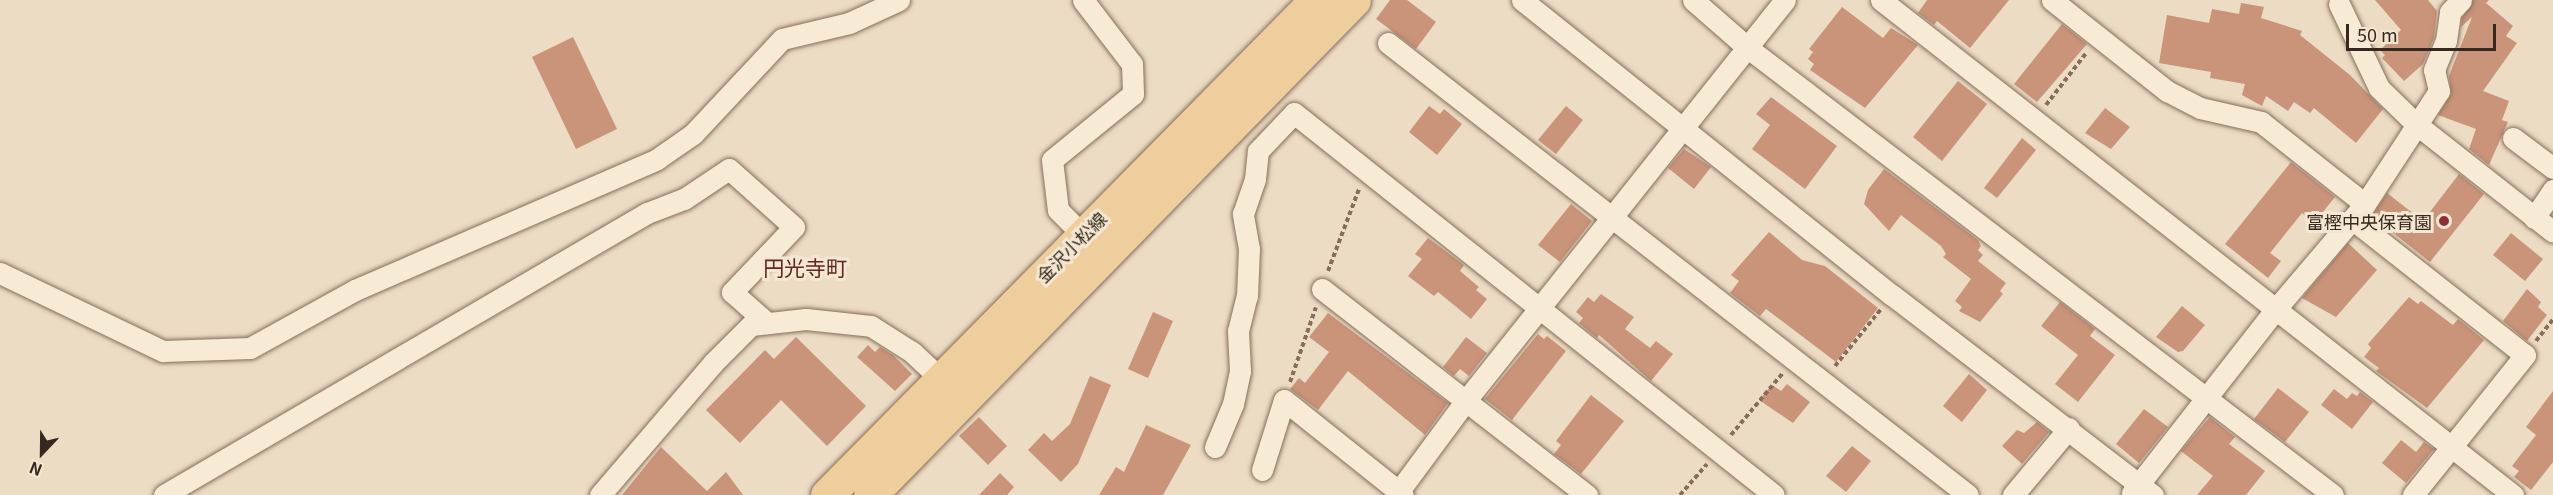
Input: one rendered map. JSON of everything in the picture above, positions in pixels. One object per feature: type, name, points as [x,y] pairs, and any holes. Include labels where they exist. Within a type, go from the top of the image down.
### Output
[{"type":"main road","name":"金沢小松線","points":[[827,495],[1316,0]]},
{"type":"main road","name":"金沢小松線","points":[[870,495],[1354,0]]},
{"type":"street","points":[[0,273],[163,351],[250,348],[355,290],[657,159],[693,134],[782,39],[849,23],[898,0]]},
{"type":"street","points":[[1083,0],[1132,64],[1133,94],[1052,160],[1058,210],[1083,235]]},
{"type":"street","points":[[1522,0],[1892,295],[2069,428],[2141,491],[2207,396],[2274,311],[2358,211],[2439,92],[2434,70],[2446,41],[2450,12],[2461,0]]},
{"type":"street","points":[[1693,0],[1748,48],[2207,396],[2333,495]]},
{"type":"street","points":[[1262,470],[1284,400],[1399,494],[1467,399],[1785,0]]},
{"type":"street","points":[[1881,0],[2274,311],[2513,495]]},
{"type":"street","points":[[2052,0],[2167,91],[2200,108],[2261,122],[2358,211],[2525,355],[2413,495]]},
{"type":"street","points":[[2339,1],[2379,88],[2416,124],[2553,233]]},
{"type":"street","points":[[1388,43],[1968,495]]},
{"type":"street","points":[[1215,447],[1233,404],[1240,372],[1238,331],[1247,296],[1249,249],[1243,214],[1254,179],[1258,151],[1294,113],[1774,495]]},
{"type":"street","points":[[2513,138],[2553,168]]},
{"type":"street","points":[[164,495],[647,213],[684,199],[729,169],[794,227],[732,292],[767,323]]},
{"type":"street","points":[[2534,218],[2553,190]]},
{"type":"street","points":[[1322,289],[1467,399],[1587,495]]},
{"type":"street","points":[[600,495],[713,363],[751,325],[806,319],[871,326],[912,352],[941,379]]},
{"type":"street","points":[[2013,495],[2069,428]]},
{"type":"path","points":[[2042,110],[2099,37]]},
{"type":"path","points":[[1822,383],[1892,295]]},
{"type":"path","points":[[2525,355],[2553,319]]},
{"type":"path","points":[[1680,495],[1794,361]]},
{"type":"building","points":[[1390,0],[1407,0],[1436,22],[1416,49],[1376,19]]},
{"type":"building","points":[[1927,0],[2009,0],[1970,48],[1937,21],[1934,25],[1918,13]]},
{"type":"building","points":[[2375,0],[2428,0],[2437,11],[2434,38],[2423,64],[2404,81],[2382,58],[2385,55],[2380,50],[2401,30]]},
{"type":"building","points":[[2473,0],[2489,0],[2486,3],[2513,26],[2506,36],[2517,43],[2483,91],[2509,101],[2502,120],[2508,122],[2489,165],[2469,149],[2476,129],[2438,115],[2451,94],[2449,76],[2472,17],[2461,27],[2462,18]]},
{"type":"building","points":[[2241,3],[2264,7],[2261,18],[2302,31],[2300,35],[2350,75],[2383,109],[2356,143],[2314,108],[2310,113],[2294,102],[2288,111],[2266,96],[2262,106],[2242,95],[2245,84],[2210,78],[2211,72],[2159,63],[2167,15],[2209,23],[2212,9],[2239,14]]},
{"type":"building","points":[[1842,7],[1883,38],[1891,28],[1918,45],[1865,108],[1810,70],[1814,64],[1808,59],[1813,52],[1809,49]]},
{"type":"building","points":[[2062,24],[2087,44],[2037,102],[2014,84]]},
{"type":"building","points":[[573,37],[617,129],[576,149],[532,57]]},
{"type":"building","points":[[1958,81],[1987,104],[1942,161],[1913,137]]},
{"type":"building","points":[[1771,97],[1837,146],[1805,189],[1752,149],[1770,125],[1756,114]]},
{"type":"building","points":[[1429,106],[1440,114],[1444,109],[1462,124],[1437,155],[1409,132]]},
{"type":"building","points":[[1566,106],[1583,120],[1556,154],[1538,140]]},
{"type":"building","points":[[2105,108],[2130,127],[2111,149],[2085,133]]},
{"type":"building","points":[[2022,138],[2036,150],[1997,198],[1984,188]]},
{"type":"building","points":[[1684,149],[1711,167],[1694,189],[1668,168]]},
{"type":"building","points":[[2291,162],[2335,197],[2314,223],[2302,213],[2270,253],[2281,261],[2268,278],[2225,244]]},
{"type":"building","points":[[1884,169],[1978,240],[1981,246],[1978,250],[1983,255],[1978,261],[2006,283],[2000,291],[2003,294],[1980,322],[1959,311],[1962,307],[1955,301],[1971,279],[1943,257],[1946,254],[1941,246],[1901,215],[1889,231],[1864,204],[1868,190]]},
{"type":"building","points":[[2459,174],[2484,194],[2430,262],[2372,216],[2387,193],[2423,221]]},
{"type":"building","points":[[1571,204],[1592,221],[1560,262],[1538,245]]},
{"type":"building","points":[[1769,232],[1802,260],[1825,266],[1878,308],[1836,362],[1766,309],[1760,316],[1730,293],[1739,281],[1731,275]]},
{"type":"building","points":[[2511,233],[2543,259],[2525,281],[2493,255]]},
{"type":"building","points":[[1428,238],[1464,265],[1460,271],[1479,287],[1476,290],[1487,299],[1471,319],[1438,292],[1434,296],[1408,276],[1422,259],[1415,254]]},
{"type":"building","points":[[2348,243],[2377,270],[2336,317],[2302,298]]},
{"type":"building","points":[[2527,289],[2541,302],[2538,307],[2547,315],[2527,341],[2503,321]]},
{"type":"building","points":[[1601,294],[1634,317],[1625,329],[1650,348],[1656,341],[1673,354],[1651,381],[1599,335],[1597,338],[1579,323],[1583,318],[1576,312],[1588,297],[1594,302]]},
{"type":"building","points":[[2409,297],[2418,304],[2421,301],[2453,325],[2458,319],[2484,340],[2427,408],[2376,371],[2379,368],[2364,357],[2371,348],[2368,344]]},
{"type":"building","points":[[2060,302],[2095,329],[2090,336],[2115,355],[2078,402],[2055,384],[2078,355],[2041,326]]},
{"type":"building","points":[[2182,306],[2205,325],[2183,351],[2178,352],[2156,337]]},
{"type":"building","points":[[1153,312],[1173,321],[1148,378],[1128,369]]},
{"type":"building","points":[[1328,313],[1448,403],[1425,435],[1348,371],[1318,410],[1290,389],[1299,378],[1305,383],[1329,352],[1309,337]]},
{"type":"building","points":[[1538,334],[1544,339],[1547,336],[1566,351],[1512,420],[1485,399]]},
{"type":"building","points":[[796,337],[866,406],[827,446],[781,400],[740,443],[706,410],[765,350],[774,359]]},
{"type":"building","points":[[1466,337],[1487,353],[1469,376],[1460,369],[1454,376],[1443,367]]},
{"type":"building","points":[[868,345],[875,352],[880,347],[893,355],[912,374],[895,391],[857,357]]},
{"type":"building","points":[[1969,374],[1987,390],[1962,422],[1943,406]]},
{"type":"building","points":[[1090,376],[1111,385],[1078,464],[1061,482],[1028,450],[1044,433],[1052,441],[1070,424]]},
{"type":"building","points":[[1787,384],[1810,402],[1793,423],[1759,400],[1772,385],[1781,391]]},
{"type":"building","points":[[2278,388],[2309,412],[2285,442],[2254,419]]},
{"type":"building","points":[[2334,389],[2347,399],[2352,393],[2357,396],[2360,392],[2373,402],[2352,429],[2321,405]]},
{"type":"building","points":[[2553,391],[2553,462],[2531,490],[2514,477],[2519,471],[2512,466],[2536,435],[2526,427]]},
{"type":"building","points":[[1591,395],[1624,421],[1581,474],[1554,454],[1561,445],[1556,441]]},
{"type":"building","points":[[2144,409],[2168,427],[2139,463],[2116,444]]},
{"type":"building","points":[[979,417],[1007,446],[988,465],[959,436]]},
{"type":"building","points":[[2210,417],[2235,437],[2229,444],[2265,471],[2246,495],[2197,495],[2213,476],[2181,451]]},
{"type":"building","points":[[2037,422],[2049,432],[2022,464],[2002,446],[2017,430],[2024,433]]},
{"type":"building","points":[[1146,425],[1191,445],[1163,495],[1099,495],[1116,467],[1124,472]]},
{"type":"building","points":[[2401,440],[2416,452],[2424,442],[2434,449],[2406,483],[2382,463]]},
{"type":"building","points":[[1852,446],[1871,461],[1846,492],[1826,476]]},
{"type":"building","points":[[661,447],[707,491],[726,472],[743,495],[622,495]]},
{"type":"building","points":[[1000,473],[1014,487],[1007,495],[979,495]]},
{"type":"place","name":"富樫中央保育園","points":[[2444,221]]},
{"type":"district","name":"円光寺町","points":[[805,267]]}]
